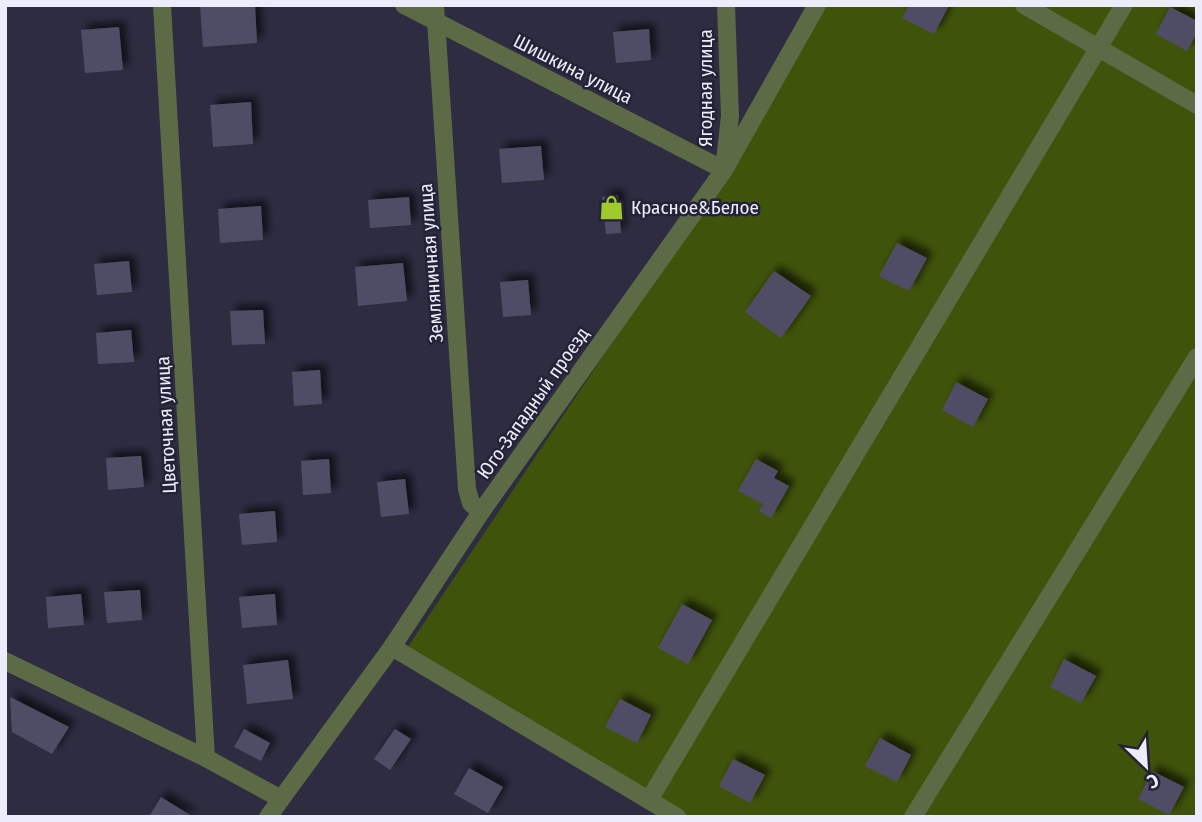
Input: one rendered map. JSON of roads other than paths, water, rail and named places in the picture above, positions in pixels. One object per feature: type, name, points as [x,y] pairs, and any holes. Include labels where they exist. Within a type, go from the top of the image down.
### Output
[{"type":"street","name":"Цветочная улица","points":[[162,5],[206,758]]},
{"type":"street","name":"Шишкина улица","points":[[404,5],[435,13],[724,170]]},
{"type":"street","name":"Ягодная улица","points":[[724,170],[730,116],[726,5]]},
{"type":"street","name":"Юго-Западный проезд","points":[[268,817],[392,647],[481,512],[724,170],[817,5]]},
{"type":"street","points":[[1024,5],[1197,105]]},
{"type":"street","points":[[649,800],[1124,5]]},
{"type":"street","name":"Земляничная улица","points":[[435,13],[467,489],[471,503],[481,512]]},
{"type":"street","points":[[913,817],[1197,357]]},
{"type":"street","points":[[392,647],[677,817]]},
{"type":"street","points":[[5,661],[206,758],[281,799]]},
{"type":"place","name":"Красное&Белое","points":[[611,207]]}]
